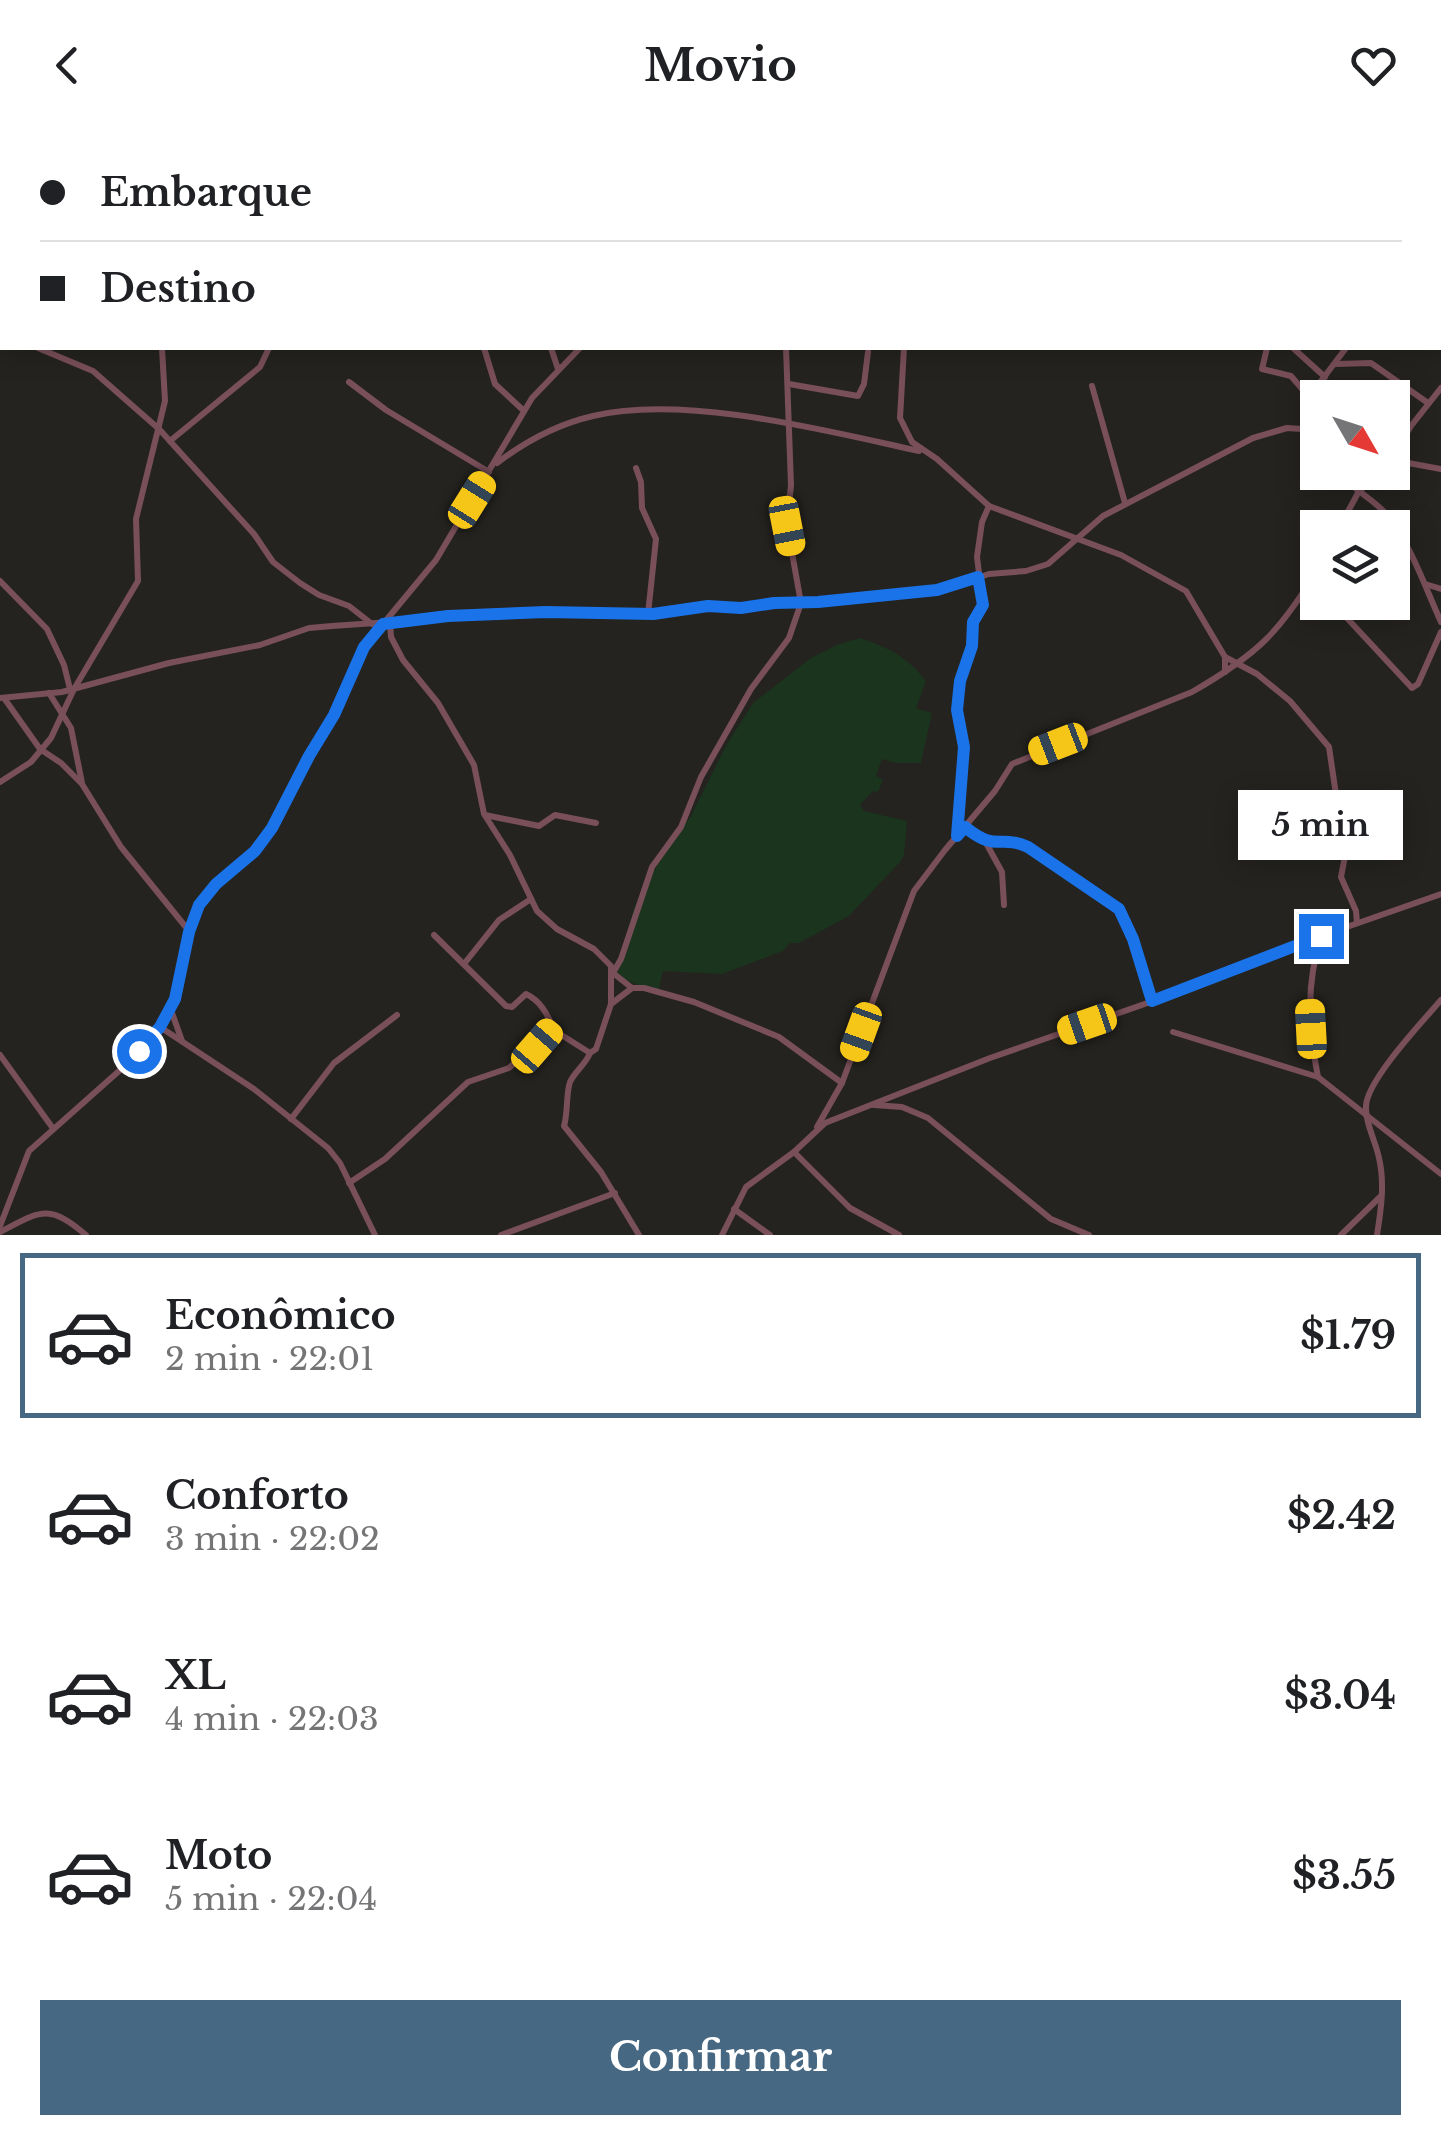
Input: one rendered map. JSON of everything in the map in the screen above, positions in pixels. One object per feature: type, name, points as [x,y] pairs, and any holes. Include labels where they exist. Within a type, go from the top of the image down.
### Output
[{"type":"street","points":[[43,350],[87,366],[159,429],[254,534],[273,562],[300,583],[348,606],[373,624]]},
{"type":"street","points":[[0,782],[18,772],[51,738],[72,689],[138,581],[136,519],[165,400],[162,350]]},
{"type":"street","points":[[170,441],[260,367],[268,350]]},
{"type":"street","points":[[485,350],[495,384],[524,410]]},
{"type":"street","points":[[550,350],[558,370]]},
{"type":"street","points":[[0,1229],[28,1151],[114,1076],[160,1027],[171,1009],[194,914],[206,894],[255,851],[272,828],[334,715],[364,647],[436,560],[524,410],[578,350]]},
{"type":"street","points":[[590,1052],[601,1040],[611,1004],[613,973],[652,868],[681,827],[701,777],[751,688],[789,638],[801,604],[787,526],[791,484],[786,350]]},
{"type":"street","points":[[904,350],[900,418],[912,442],[989,506],[1120,555],[1186,591],[1225,658],[1225,672]]},
{"type":"street","points":[[1267,350],[1262,369],[1291,376],[1300,386]]},
{"type":"street","points":[[1296,350],[1325,377]]},
{"type":"street","points":[[1323,380],[1345,350]]},
{"type":"street","points":[[789,384],[858,396],[864,384],[868,352]]},
{"type":"street","points":[[1336,364],[1371,363],[1428,404]]},
{"type":"street","points":[[349,382],[386,410],[491,469]]},
{"type":"street","points":[[1092,386],[1125,502]]},
{"type":"street","points":[[1410,431],[1441,388]]},
{"type":"street","points":[[491,469],[548,432],[604,414],[690,411],[926,452]]},
{"type":"street","points":[[2,698],[72,689],[169,663],[260,645],[309,628],[521,613],[648,614],[708,606],[801,604],[937,590],[978,577],[1039,568],[1125,502],[1253,438],[1286,428],[1300,429]]},
{"type":"street","points":[[1410,462],[1441,469]]},
{"type":"street","points":[[636,468],[642,508],[656,539],[648,614]]},
{"type":"street","points":[[1355,490],[1385,513],[1441,622]]},
{"type":"street","points":[[1349,510],[1361,490]]},
{"type":"street","points":[[957,836],[964,747],[957,710],[960,681],[972,646],[973,622],[983,605],[978,546],[989,506]]},
{"type":"street","points":[[0,580],[44,624],[72,689]]},
{"type":"street","points":[[1424,584],[1441,589]]},
{"type":"street","points":[[722,1235],[746,1187],[794,1152],[816,1128],[842,1083],[914,891],[1016,760],[1192,692],[1272,636],[1300,600]]},
{"type":"street","points":[[1349,620],[1412,688],[1418,684],[1441,632]]},
{"type":"street","points":[[386,623],[403,660],[438,703],[474,765],[484,814],[544,920],[605,957],[613,973],[632,988]]},
{"type":"street","points":[[1225,658],[1290,700],[1331,752],[1345,856],[1341,877],[1357,923]]},
{"type":"street","points":[[49,694],[74,737],[82,784]]},
{"type":"street","points":[[2,698],[40,750],[61,762],[82,784],[122,848],[189,932]]},
{"type":"street","points":[[484,814],[538,826],[555,814],[596,823]]},
{"type":"street","points":[[965,827],[985,842],[1002,872],[1004,905]]},
{"type":"street","points":[[985,842],[1011,842],[1028,847],[1119,909],[1133,939],[1152,1001]]},
{"type":"street","points":[[816,1128],[868,1104],[1441,894]]},
{"type":"street","points":[[464,964],[499,920],[532,899]]},
{"type":"street","points":[[434,936],[509,1007],[526,994],[530,996],[546,1011],[554,1029],[590,1052]]},
{"type":"street","points":[[1318,1077],[1309,989],[1310,970],[1321,936]]},
{"type":"street","points":[[611,1004],[632,988],[694,1002],[780,1036],[842,1083]]},
{"type":"street","points":[[1377,1235],[1381,1163],[1366,1114],[1370,1092],[1441,1000]]},
{"type":"street","points":[[171,1009],[182,1042]]},
{"type":"street","points":[[291,1118],[334,1062],[397,1015]]},
{"type":"street","points":[[160,1027],[254,1088],[328,1148],[376,1235]]},
{"type":"street","points":[[349,1183],[385,1159],[468,1082],[509,1068],[554,1029]]},
{"type":"street","points":[[1173,1032],[1318,1077],[1441,1174]]},
{"type":"street","points":[[590,1052],[590,1058],[570,1083],[564,1126],[615,1193],[640,1235]]},
{"type":"street","points":[[0,1055],[52,1128]]},
{"type":"street","points":[[868,1104],[902,1107],[928,1118],[1051,1219],[1089,1235]]},
{"type":"street","points":[[794,1152],[850,1208],[899,1235]]},
{"type":"street","points":[[501,1235],[615,1193]]},
{"type":"street","points":[[1341,1235],[1382,1195]]},
{"type":"street","points":[[734,1209],[770,1235]]},
{"type":"street","points":[[0,1229],[47,1211],[58,1214],[86,1235]]},
{"type":"street","points":[[510,1235],[517,1228]]},
{"type":"green space","points":[[860,638],[880,645],[912,665],[926,681],[916,708],[932,713],[921,763],[882,759],[876,776],[883,780],[878,792],[873,791],[860,805],[864,811],[907,821],[900,862],[849,916],[799,943],[790,943],[783,951],[722,974],[663,971],[659,989],[621,977],[616,973],[634,908],[666,849],[691,816],[727,744],[753,703],[811,658]]},
{"type":"route","points":[[139,1051],[171,1009],[199,905],[216,884],[255,851],[272,828],[334,715],[369,639],[383,624],[413,619],[546,612],[660,614],[708,606],[801,604],[937,590],[978,577],[983,605],[973,622],[972,646],[960,681],[957,710],[964,747],[957,836],[965,827],[991,844],[1011,842],[1028,847],[1119,909],[1133,939],[1152,1001],[1321,936]]}]
